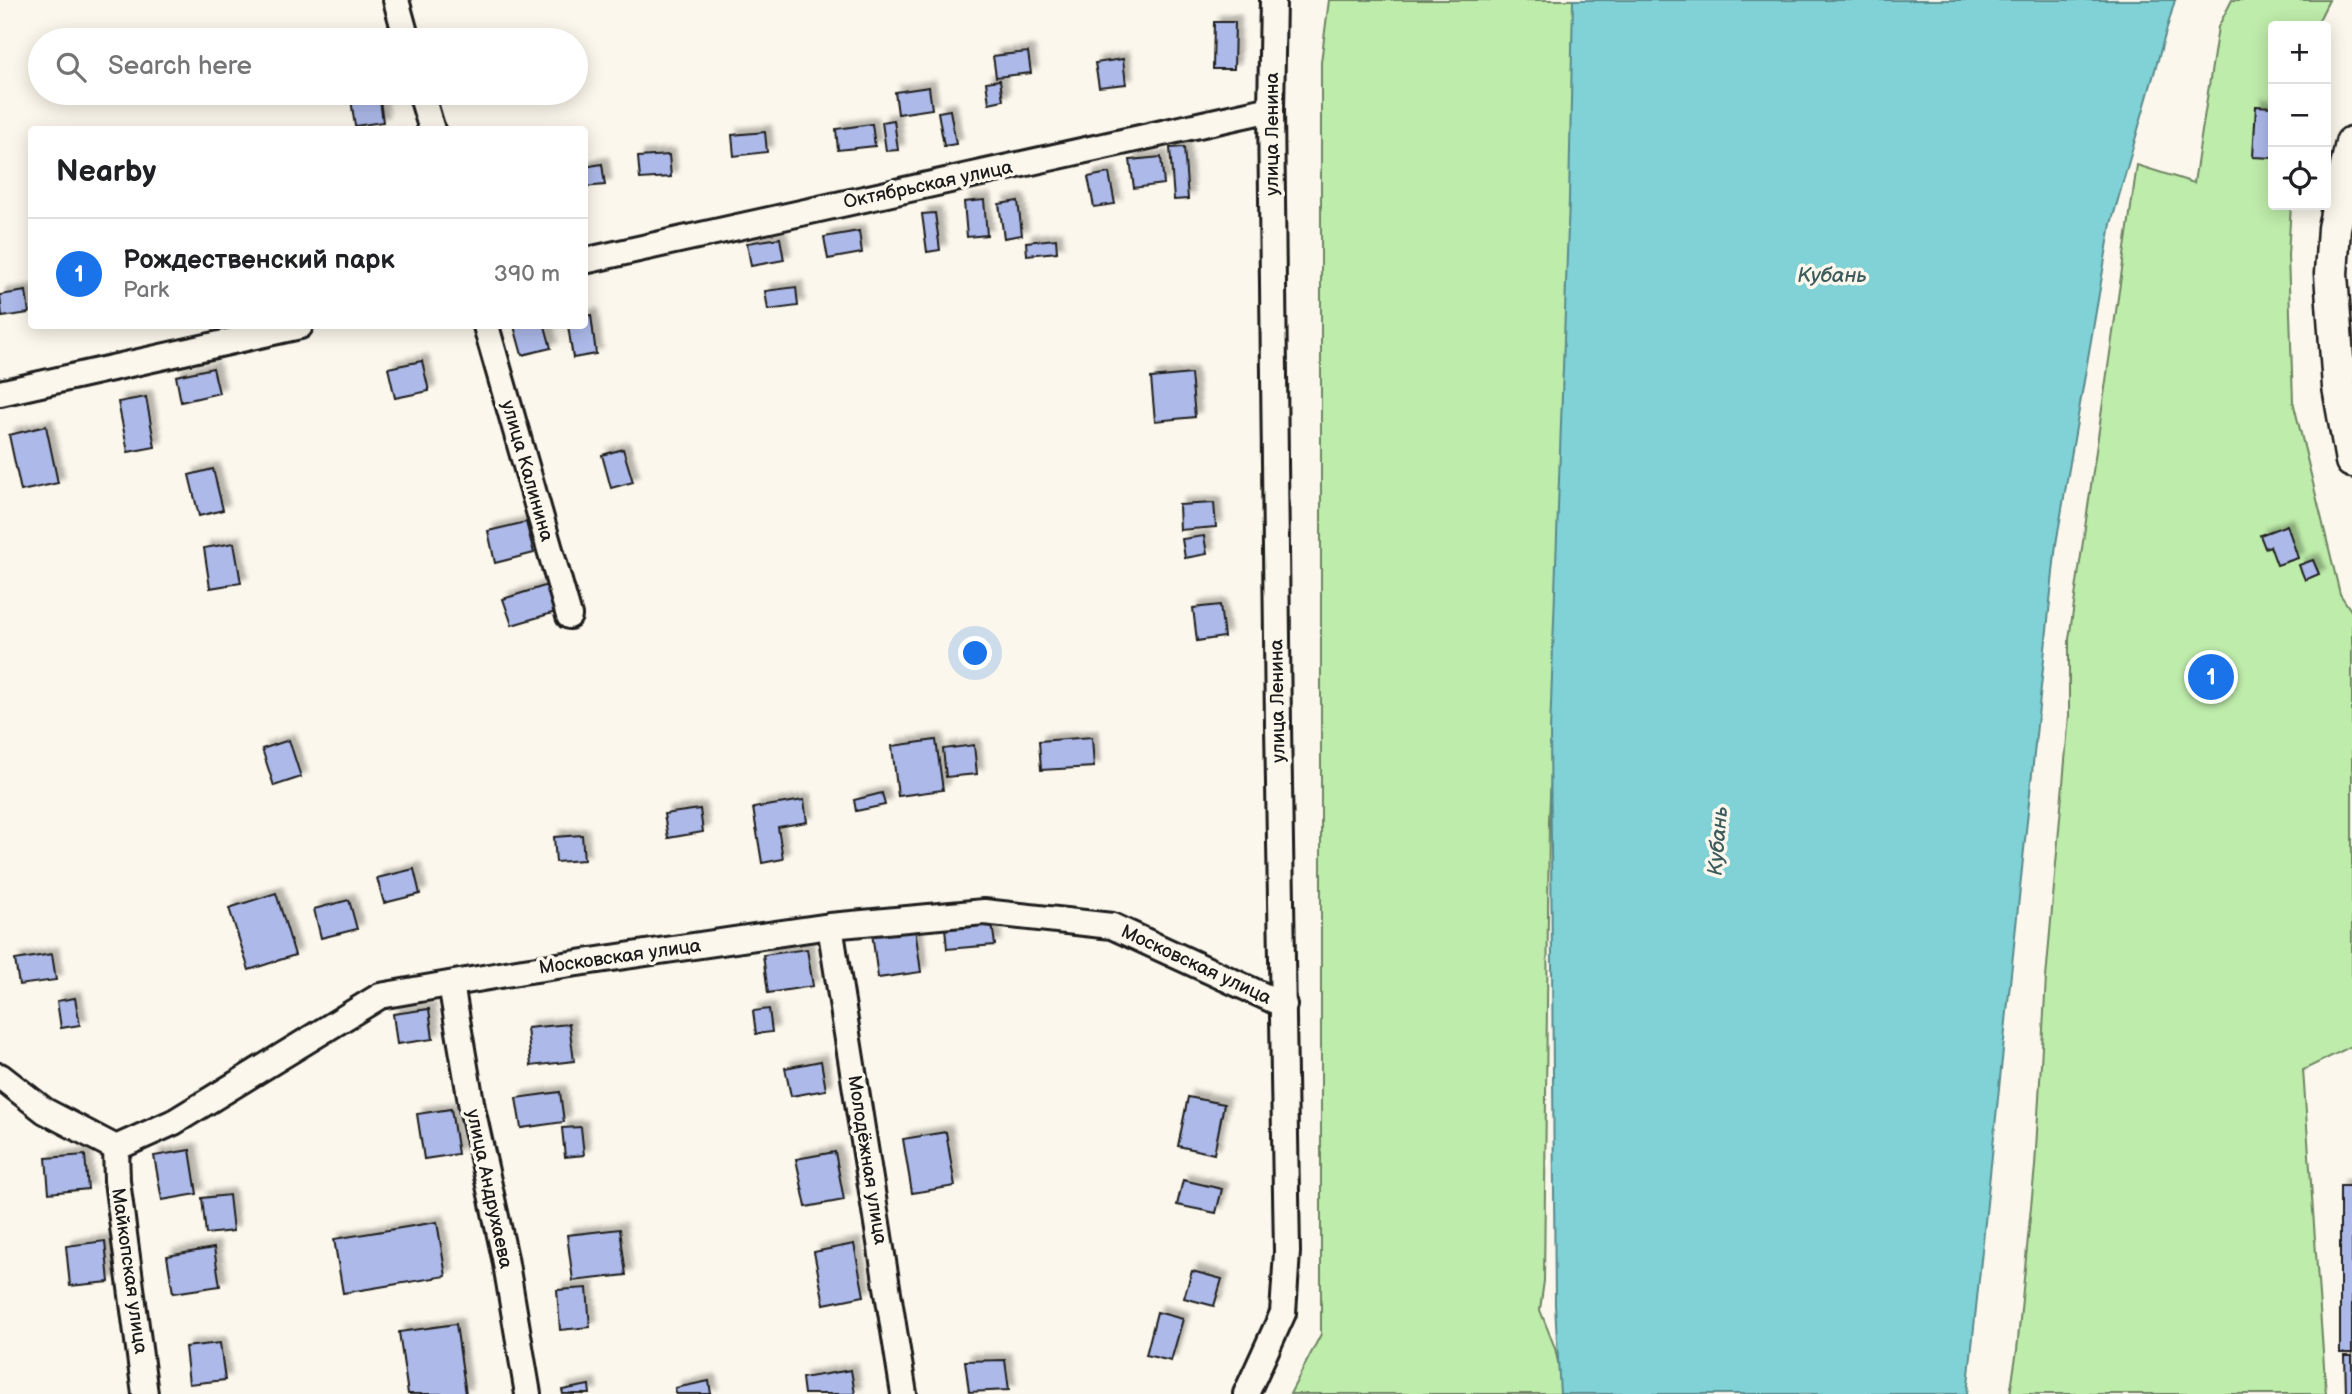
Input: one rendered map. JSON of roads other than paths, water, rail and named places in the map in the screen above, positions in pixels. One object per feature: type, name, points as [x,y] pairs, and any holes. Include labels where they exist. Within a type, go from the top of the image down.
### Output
[{"type":"main road","points":[[2352,143],[2334,228],[2331,274],[2339,387],[2352,461]]},
{"type":"street","points":[[396,0],[404,28]]},
{"type":"street","name":"улица Ленина","points":[[1246,1394],[1283,1313],[1287,1252],[1271,109],[1273,0]]},
{"type":"street","points":[[425,105],[431,126]]},
{"type":"street","name":"Октябрьская улица","points":[[588,260],[1271,109]]},
{"type":"street","points":[[0,393],[287,329]]},
{"type":"street","name":"улица Калинина","points":[[487,329],[569,616]]},
{"type":"street","name":"Московская улица","points":[[116,1148],[174,1122],[380,996],[830,926],[985,912],[1112,926],[1284,1005]]},
{"type":"street","name":"Молодёжная улица","points":[[830,926],[904,1394]]},
{"type":"street","name":"улица Андрухаева","points":[[450,984],[472,1108],[505,1258],[528,1394]]},
{"type":"street","points":[[0,1076],[46,1111],[116,1148]]},
{"type":"street","name":"Майкопская улица","points":[[116,1148],[117,1181],[145,1394]]},
{"type":"water","name":"Кубань","points":[[1573,0],[2175,0],[2111,224],[2056,544],[1967,1394],[1560,1394],[1555,1305],[1550,732],[1569,199]]},
{"type":"place","name":"Рождественский парк","points":[[2211,677]]}]
